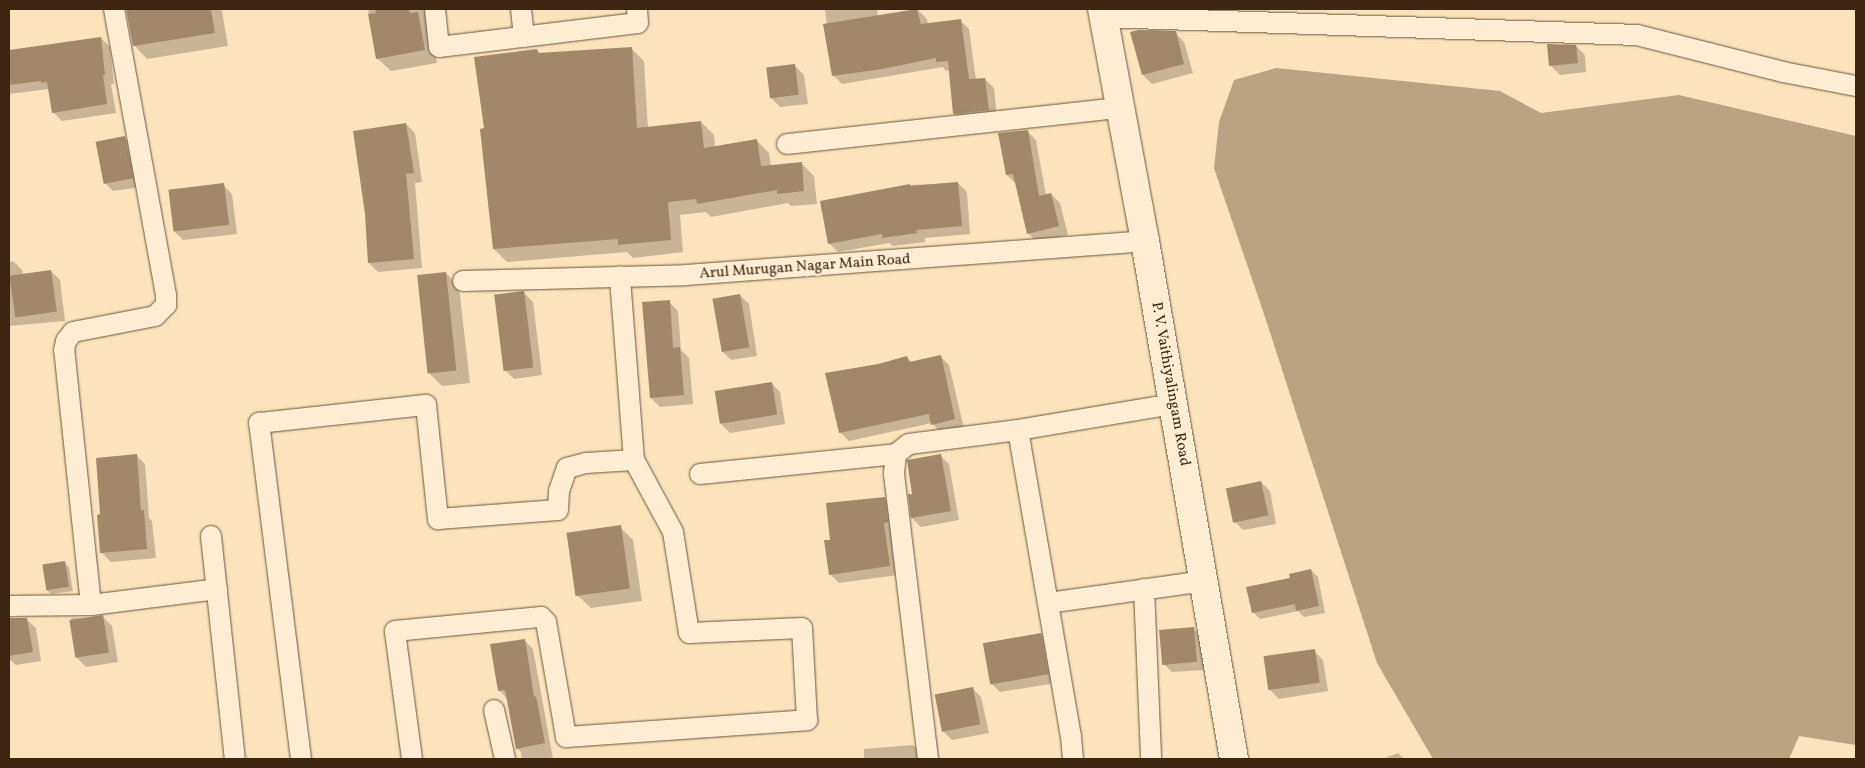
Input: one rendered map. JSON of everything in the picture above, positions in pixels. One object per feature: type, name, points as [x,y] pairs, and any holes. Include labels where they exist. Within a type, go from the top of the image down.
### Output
[{"type":"street","points":[[91,605],[66,369],[66,341],[74,332],[155,316],[166,305],[166,295],[114,9]]},
{"type":"street","points":[[435,9],[439,47],[638,23],[637,9]]},
{"type":"street","points":[[522,9],[524,37]]},
{"type":"street","points":[[1103,13],[1442,18],[1637,35],[1782,72],[1856,86]]},
{"type":"street","name":"P. V. Vaithiyalingam Road","points":[[1103,13],[1122,108],[1205,581],[1234,759]]},
{"type":"street","points":[[787,144],[1122,108]]},
{"type":"street","name":"Arul Murugan Nagar Main Road","points":[[463,282],[686,276],[1145,241]]},
{"type":"street","points":[[412,759],[395,631],[541,617],[546,622],[566,738],[808,720],[802,628],[689,633],[673,532],[634,460],[620,277]]},
{"type":"street","points":[[700,474],[896,454],[908,444],[1018,430],[1173,404]]},
{"type":"street","points":[[301,759],[259,423],[426,405],[438,519],[558,510],[560,491],[567,468],[586,463],[634,460]]},
{"type":"street","points":[[1018,430],[1071,736],[1073,759]]},
{"type":"street","points":[[896,454],[894,474],[928,759]]},
{"type":"street","points":[[211,536],[235,759]]},
{"type":"street","points":[[1048,604],[1205,581]]},
{"type":"street","points":[[9,606],[91,605],[217,588]]},
{"type":"street","points":[[1144,589],[1151,759]]},
{"type":"street","points":[[494,710],[505,759]]},
{"type":"shaded area","points":[[1276,68],[1500,91],[1541,113],[1679,95],[1856,136],[1856,745],[1799,736],[1789,759],[1433,759],[1377,663],[1265,317],[1214,168],[1219,122],[1234,80]]},
{"type":"building","points":[[126,9],[211,9],[215,33],[133,46]]},
{"type":"building","points":[[375,9],[409,9],[410,13],[418,12],[425,50],[376,59],[368,14],[376,13]]},
{"type":"building","points":[[917,9],[921,24],[961,19],[969,79],[985,78],[989,110],[953,114],[948,61],[936,62],[936,58],[882,69],[832,76],[823,24]]},
{"type":"building","points":[[1139,30],[1176,31],[1184,64],[1142,75],[1130,32]]},
{"type":"building","points":[[101,37],[107,104],[52,113],[47,82],[9,85],[9,50]]},
{"type":"building","points":[[1547,44],[1576,45],[1578,63],[1549,66]]},
{"type":"building","points":[[632,47],[637,128],[701,121],[704,148],[757,139],[761,166],[802,162],[804,191],[777,194],[777,190],[697,204],[696,199],[668,202],[671,240],[618,245],[618,239],[493,249],[480,129],[484,128],[474,57],[537,49],[538,53]]},
{"type":"building","points":[[795,64],[799,95],[770,98],[766,68]]},
{"type":"building","points":[[406,123],[414,173],[406,174],[414,259],[368,263],[365,214],[353,131]]},
{"type":"building","points":[[1028,130],[1039,196],[1051,193],[1059,226],[1027,234],[1013,174],[1006,175],[998,133]]},
{"type":"building","points":[[125,136],[133,178],[104,184],[96,142]]},
{"type":"building","points":[[958,182],[962,226],[916,230],[917,233],[882,238],[882,234],[828,244],[820,201],[910,184],[910,186]]},
{"type":"building","points":[[224,183],[229,225],[174,232],[168,190]]},
{"type":"building","points":[[51,270],[57,312],[15,317],[9,276]]},
{"type":"building","points":[[446,272],[456,370],[428,373],[417,275]]},
{"type":"building","points":[[524,291],[533,367],[504,371],[494,295]]},
{"type":"building","points":[[740,294],[749,347],[722,352],[712,299]]},
{"type":"building","points":[[670,300],[673,348],[680,347],[684,395],[650,398],[642,302]]},
{"type":"building","points":[[941,355],[955,419],[931,425],[929,414],[839,433],[825,373],[878,364],[907,356],[909,362]]},
{"type":"building","points":[[772,382],[777,415],[720,424],[715,391]]},
{"type":"building","points":[[137,454],[141,511],[144,510],[147,549],[100,553],[97,515],[100,514],[96,458]]},
{"type":"building","points":[[941,454],[951,511],[911,518],[908,494],[912,494],[907,460]]},
{"type":"building","points":[[1261,481],[1268,515],[1233,523],[1226,488]]},
{"type":"building","points":[[885,497],[888,522],[884,523],[890,566],[829,575],[824,540],[830,540],[826,503]]},
{"type":"building","points":[[621,525],[630,588],[575,596],[567,533]]},
{"type":"building","points":[[65,561],[69,587],[46,590],[42,565]]},
{"type":"building","points":[[1311,569],[1319,606],[1296,611],[1295,604],[1252,613],[1246,587],[1290,578],[1289,574]]},
{"type":"building","points":[[103,615],[109,653],[75,658],[69,620]]},
{"type":"building","points":[[9,618],[27,618],[33,652],[9,656]]},
{"type":"building","points":[[1194,627],[1197,662],[1162,665],[1159,630]]},
{"type":"building","points":[[1041,633],[1048,674],[990,685],[983,643]]},
{"type":"building","points":[[525,639],[534,697],[536,696],[545,743],[516,749],[505,690],[498,691],[490,644]]},
{"type":"building","points":[[1315,649],[1320,683],[1268,690],[1264,656]]},
{"type":"building","points":[[973,687],[980,724],[942,732],[935,694]]}]
